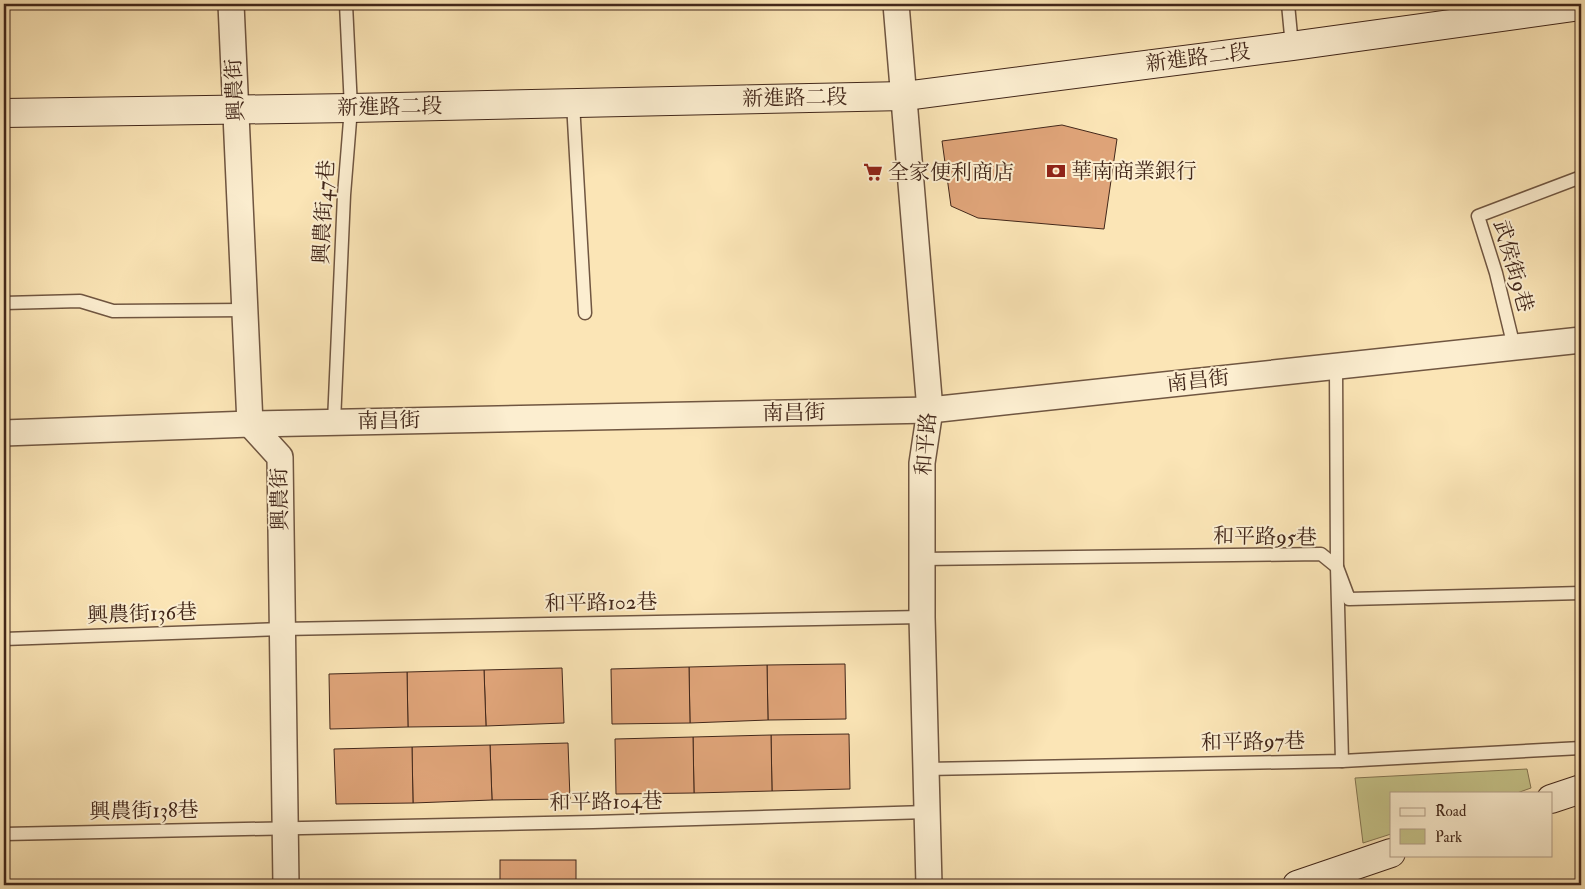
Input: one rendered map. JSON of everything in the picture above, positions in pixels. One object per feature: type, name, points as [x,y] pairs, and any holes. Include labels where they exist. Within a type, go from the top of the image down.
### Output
[{"type":"street","name":"興農街","points":[[231,4],[250,424],[280,457],[286,885]]},
{"type":"street","name":"和平路","points":[[896,4],[930,410],[922,462],[922,617],[929,885]]},
{"type":"street","name":"新進路二段","points":[[4,113],[351,108],[904,96],[1292,46],[1581,6]]},
{"type":"street","name":"南昌街","points":[[4,434],[250,424],[930,410],[1581,340]]},
{"type":"street","points":[[1552,799],[1581,789]]},
{"type":"street","points":[[1297,885],[1390,853]]},
{"type":"lane","name":"興農街47巷","points":[[334,422],[344,195],[351,108],[346,4]]},
{"type":"lane","points":[[1288,4],[1292,46]]},
{"type":"lane","points":[[574,103],[584,313]]},
{"type":"lane","name":"武侯街9巷","points":[[1514,347],[1496,273],[1478,216],[1581,177]]},
{"type":"lane","points":[[4,303],[80,301],[113,311],[245,310]]},
{"type":"lane","points":[[1336,367],[1337,567],[1342,761]]},
{"type":"lane","name":"和平路95巷","points":[[922,559],[1321,554],[1337,567],[1349,600],[1581,594]]},
{"type":"lane","name":"和平路102巷","points":[[282,629],[922,617]]},
{"type":"lane","name":"興農街136巷","points":[[4,639],[282,629]]},
{"type":"lane","name":"和平路97巷","points":[[926,770],[1342,761],[1581,748]]},
{"type":"lane","name":"和平路104巷","points":[[285,828],[593,822],[927,812]]},
{"type":"lane","name":"興農街138巷","points":[[4,834],[285,828]]},
{"type":"green space","points":[[1527,769],[1531,788],[1520,792],[1390,792],[1390,834],[1363,843],[1355,778]]},
{"type":"building","points":[[1062,125],[1117,139],[1104,229],[978,218],[951,206],[942,141]]},
{"type":"building","points":[[845,664],[846,719],[768,720],[767,665]]},
{"type":"building","points":[[767,665],[768,720],[690,723],[689,667]]},
{"type":"building","points":[[689,667],[690,723],[612,724],[611,669]]},
{"type":"building","points":[[562,668],[564,723],[486,726],[484,670]]},
{"type":"building","points":[[484,670],[486,726],[408,727],[407,672]]},
{"type":"building","points":[[407,672],[408,727],[330,729],[329,674]]},
{"type":"building","points":[[849,734],[850,789],[772,791],[771,735]]},
{"type":"building","points":[[771,735],[772,791],[694,793],[693,737]]},
{"type":"building","points":[[693,737],[694,793],[616,794],[615,739]]},
{"type":"building","points":[[568,743],[570,799],[492,800],[490,745]]},
{"type":"building","points":[[490,745],[492,800],[413,803],[412,747]]},
{"type":"building","points":[[412,747],[413,803],[336,804],[334,749]]},
{"type":"building","points":[[500,860],[576,860],[576,885],[500,885]]},
{"type":"place","name":"華南商業銀行","points":[[1056,171]]},
{"type":"place","name":"全家便利商店","points":[[873,172]]}]
